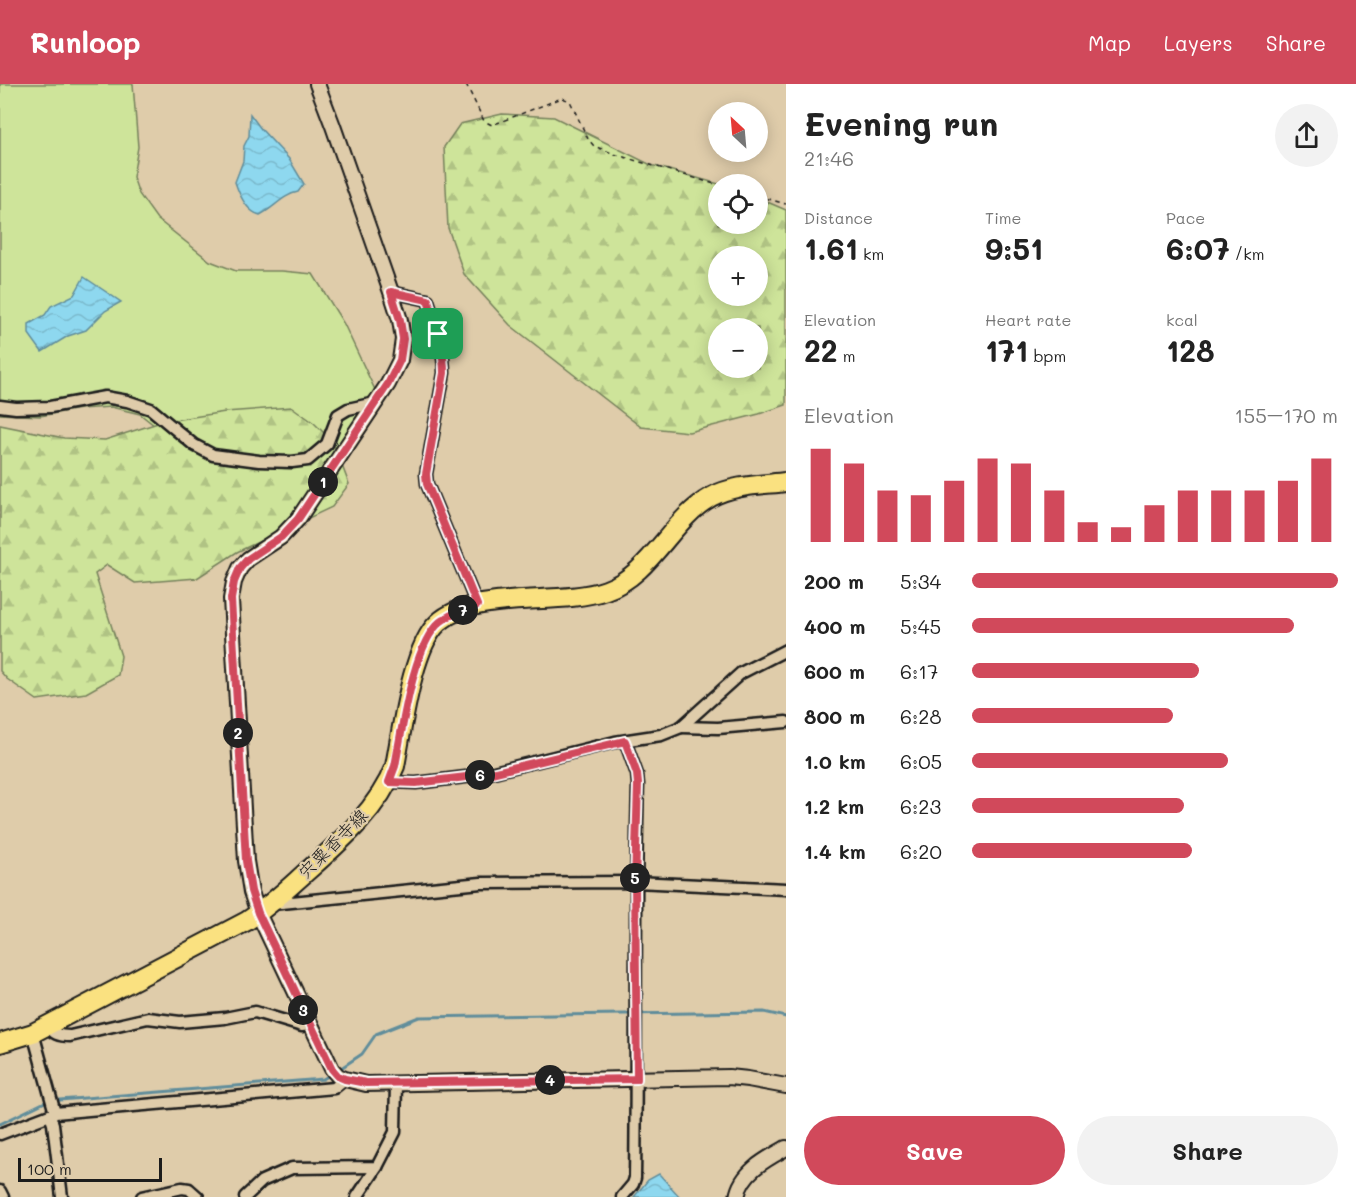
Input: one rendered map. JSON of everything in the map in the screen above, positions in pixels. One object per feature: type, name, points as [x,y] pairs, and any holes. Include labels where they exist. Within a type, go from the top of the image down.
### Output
[{"type":"main road","name":"宍粟香寺線","points":[[0,1043],[40,1029],[264,909],[344,838],[389,782],[395,766],[416,664],[428,636],[438,623],[452,614],[477,605],[566,599],[588,596],[608,589],[626,581],[643,566],[698,505],[712,496],[735,488],[786,482]]},
{"type":"street","points":[[316,84],[391,292],[403,339],[400,360],[388,384],[298,519],[281,537],[248,559],[240,568],[234,582],[231,599],[246,861],[251,891],[264,909],[311,1025],[338,1074],[366,1083],[729,1077],[748,1078],[786,1086]]},
{"type":"street","points":[[391,292],[428,300],[438,334],[444,360],[444,373],[426,474],[427,484],[477,605]]},
{"type":"street","points":[[0,405],[16,408],[50,407],[105,397],[116,399],[151,409],[194,445],[213,455],[260,462],[292,462],[308,460],[327,444],[338,415],[348,408],[375,403]]},
{"type":"street","points":[[735,488],[786,472]]},
{"type":"street","points":[[389,782],[416,783],[483,775],[625,741],[661,735],[681,727],[741,673],[786,650]]},
{"type":"street","points":[[681,727],[718,728],[786,722]]},
{"type":"street","points":[[622,1197],[635,1178],[637,1079],[635,882],[638,784],[637,774],[625,741]]},
{"type":"street","points":[[264,909],[461,884],[635,882],[786,889]]},
{"type":"street","points":[[62,1197],[53,1112],[40,1029],[60,1036],[70,1036],[148,1018],[180,1022],[225,1018],[255,1012],[302,1026],[311,1025]]},
{"type":"street","points":[[0,1134],[53,1112],[334,1088],[338,1074]]},
{"type":"street","points":[[357,1197],[377,1167],[395,1132],[396,1083]]},
{"type":"street","points":[[737,1197],[743,1181],[755,1167],[786,1148]]},
{"type":"street","points":[[245,1197],[262,1181],[292,1168],[377,1167]]},
{"type":"street","points":[[142,1197],[182,1188],[189,1189],[198,1197]]},
{"type":"street","points":[[0,1191],[3,1197]]},
{"type":"path","points":[[466,84],[484,121],[492,125],[562,98],[570,101],[588,139],[594,146],[708,182]]},
{"type":"path","points":[[768,199],[786,204]]},
{"type":"green space","points":[[0,84],[133,84],[138,147],[133,177],[139,194],[157,219],[210,261],[236,271],[313,274],[344,324],[376,392],[331,459],[159,429],[140,414],[111,407],[80,409],[40,416],[0,414]]},
{"type":"green space","points":[[502,114],[554,117],[651,165],[708,181],[708,234],[768,234],[768,202],[786,210],[786,405],[689,432],[641,427],[510,325],[464,274],[448,228],[444,147],[460,124]]},
{"type":"green space","points":[[292,407],[314,423],[333,442],[349,484],[332,507],[237,552],[197,578],[135,583],[107,565],[95,574],[121,656],[118,675],[86,693],[37,700],[7,679],[0,671],[0,425],[64,438],[105,440],[161,422],[225,412]]},
{"type":"water","points":[[250,114],[289,159],[304,184],[298,192],[260,215],[247,206],[235,182],[243,161],[244,146],[249,136]]},
{"type":"water","points":[[84,277],[121,302],[105,311],[86,330],[68,336],[42,352],[29,334],[29,324],[45,315],[51,306],[74,295]]},
{"type":"water","points":[[659,1174],[680,1197],[634,1197],[648,1180]]},
{"type":"waterway","points":[[338,1070],[362,1054],[376,1034],[419,1017],[764,1012],[786,1017]]},
{"type":"waterway","points":[[0,1124],[47,1101],[323,1079],[330,1075]]},
{"type":"route","points":[[391,292],[428,300],[438,334],[444,360],[444,373],[426,474],[427,484],[477,605],[452,614],[438,623],[428,636],[416,664],[395,766],[389,782],[416,783],[483,775],[625,741],[637,774],[638,784],[635,882],[637,1079],[366,1083],[338,1076],[332,1069],[258,913],[251,891],[246,861],[237,715],[231,599],[234,582],[240,568],[248,559],[281,537],[298,519],[388,384],[400,360],[403,339],[391,292]]}]
